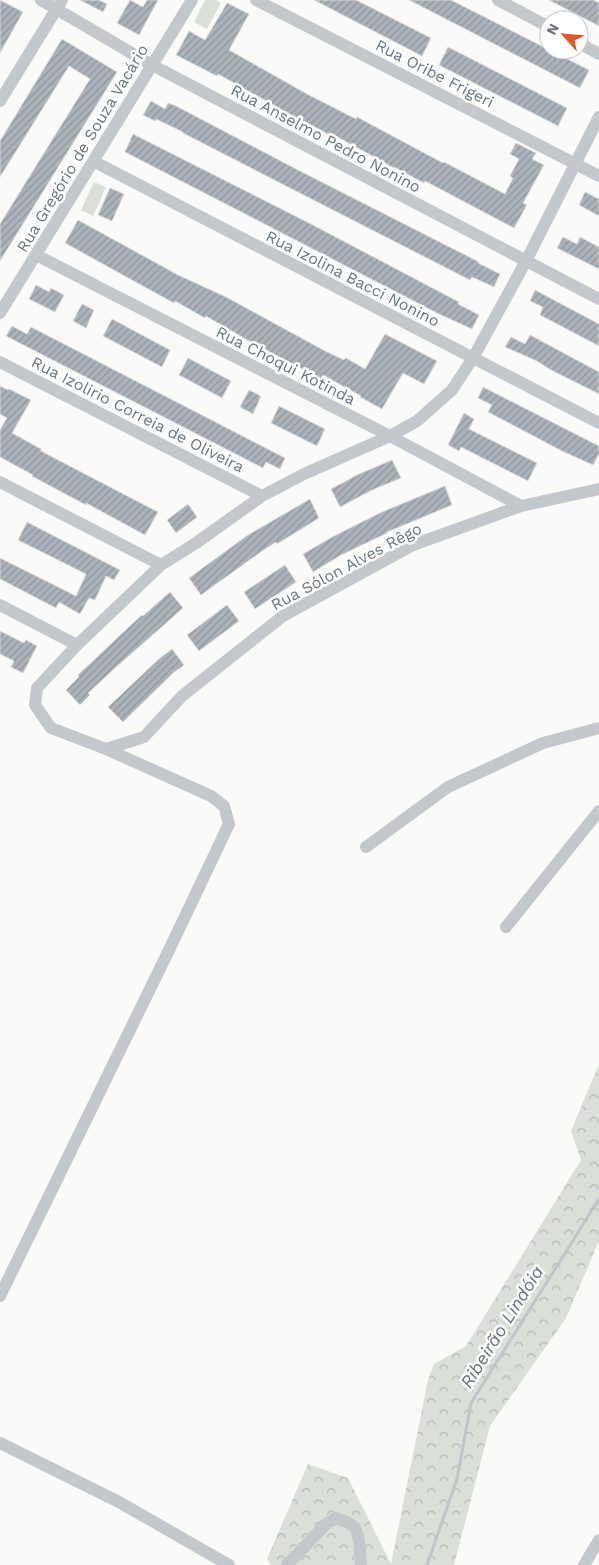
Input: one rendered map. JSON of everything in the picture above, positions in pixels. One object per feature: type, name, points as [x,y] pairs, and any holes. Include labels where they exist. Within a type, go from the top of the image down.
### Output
[{"type":"street","name":"Rua Anselmo Pedro Nonino","points":[[41,0],[59,4],[152,65],[599,298]]},
{"type":"street","name":"Rua Gregório de Souza Vacário","points":[[0,314],[192,0]]},
{"type":"street","name":"Rua Oribe Frigeri","points":[[256,0],[599,176]]},
{"type":"street","points":[[498,0],[539,22]]},
{"type":"street","points":[[0,101],[59,4]]},
{"type":"street","points":[[0,1296],[170,948],[228,824],[224,806],[211,796],[106,749],[51,728],[35,705],[38,688],[77,645],[161,565],[196,544],[262,496],[304,474],[417,422],[452,390],[473,358],[526,261],[599,117]]},
{"type":"street","name":"Rua Izolina Bacci Nonino","points":[[93,161],[599,422]]},
{"type":"street","name":"Rua Choqui Kotinda","points":[[36,255],[390,436],[520,506]]},
{"type":"street","name":"Rua Izolirio Correia de Oliveira","points":[[0,362],[262,496]]},
{"type":"street","points":[[0,482],[161,565]]},
{"type":"street","name":"Rua Sólon Alves Rêgo","points":[[106,749],[144,736],[182,696],[283,616],[413,545],[520,506],[599,489]]},
{"type":"street","points":[[0,605],[77,645]]},
{"type":"street","points":[[366,846],[448,787],[543,743],[599,728]]},
{"type":"street","points":[[506,927],[599,811]]},
{"type":"street","points":[[0,1443],[119,1502],[229,1565]]},
{"type":"street","points":[[287,1565],[326,1524],[336,1518],[354,1527],[358,1534],[362,1565]]},
{"type":"street","points":[[584,1565],[599,1540]]},
{"type":"green space","points":[[205,0],[216,0],[221,3],[207,29],[194,22]]},
{"type":"green space","points":[[94,182],[106,187],[93,216],[81,210]]},
{"type":"green space","points":[[599,1064],[599,1241],[566,1318],[490,1426],[454,1565],[271,1565],[267,1559],[308,1464],[348,1478],[391,1564],[428,1380],[434,1364],[466,1346],[581,1160],[571,1131]]},
{"type":"building","points":[[0,0],[23,12],[0,53]]},
{"type":"building","points":[[80,0],[99,0],[107,4],[103,12]]},
{"type":"building","points":[[130,0],[143,7],[147,0],[158,0],[139,35],[117,23]]},
{"type":"building","points":[[314,0],[356,0],[431,38],[422,56]]},
{"type":"building","points":[[409,0],[451,0],[539,45],[539,60],[569,60],[589,70],[580,88]]},
{"type":"building","points":[[549,0],[594,0],[599,3],[599,26],[589,21],[589,10],[568,10]]},
{"type":"building","points":[[227,3],[249,14],[229,50],[307,94],[356,119],[357,117],[505,194],[513,178],[510,176],[519,159],[510,154],[516,143],[536,153],[532,159],[544,165],[523,203],[527,205],[514,228],[425,181],[424,183],[394,168],[334,135],[333,137],[304,122],[218,74],[217,76],[176,55],[189,31],[205,40]]},
{"type":"building","points":[[62,39],[117,72],[0,261],[0,224],[90,79],[69,66],[0,177],[0,141]]},
{"type":"building","points":[[448,47],[567,108],[558,126],[439,65]]},
{"type":"building","points":[[151,101],[165,109],[168,103],[176,106],[479,262],[500,274],[494,287],[472,277],[470,280],[183,132],[143,115]]},
{"type":"building","points":[[133,134],[459,302],[458,304],[479,315],[472,329],[437,313],[125,152]]},
{"type":"building","points":[[110,188],[124,194],[112,221],[98,215]]},
{"type":"building","points":[[585,192],[599,199],[599,216],[579,205]]},
{"type":"building","points":[[78,220],[178,275],[226,297],[325,351],[344,360],[346,358],[365,369],[385,334],[437,361],[424,384],[403,373],[382,409],[323,375],[321,379],[206,316],[205,318],[175,301],[174,303],[65,243]]},
{"type":"building","points":[[563,237],[577,244],[580,237],[599,247],[599,269],[557,248]]},
{"type":"building","points":[[36,285],[49,292],[51,288],[64,295],[55,312],[29,299]]},
{"type":"building","points":[[535,290],[599,324],[599,346],[540,315],[543,307],[530,301]]},
{"type":"building","points":[[82,304],[94,310],[86,328],[73,321]]},
{"type":"building","points":[[112,319],[170,350],[162,367],[103,336]]},
{"type":"building","points":[[12,326],[27,334],[31,327],[285,458],[280,469],[266,462],[263,468],[6,336]]},
{"type":"building","points":[[530,335],[599,372],[599,394],[537,361],[505,347],[511,337],[525,344]]},
{"type":"building","points":[[188,358],[231,381],[222,398],[179,375]]},
{"type":"building","points":[[0,386],[31,400],[12,433],[41,449],[41,451],[158,512],[145,535],[41,481],[0,457],[0,430],[7,418],[0,414]]},
{"type":"building","points":[[483,387],[599,446],[599,454],[593,465],[488,412],[492,405],[478,398]]},
{"type":"building","points":[[249,390],[261,396],[253,414],[240,407]]},
{"type":"building","points":[[279,406],[325,429],[317,446],[271,423]]},
{"type":"building","points":[[464,413],[474,419],[469,429],[537,463],[528,481],[461,447],[459,451],[448,445]]},
{"type":"building","points":[[392,460],[401,478],[372,490],[340,507],[331,489],[359,474]]},
{"type":"building","points":[[445,486],[452,505],[387,532],[341,555],[313,572],[303,554],[382,512]]},
{"type":"building","points":[[310,499],[319,518],[262,551],[201,595],[189,578],[248,535]]},
{"type":"building","points":[[188,504],[197,517],[176,533],[167,520]]},
{"type":"building","points":[[27,522],[120,570],[114,580],[106,576],[95,600],[89,598],[80,614],[59,602],[56,608],[0,579],[0,558],[76,596],[86,574],[18,540]]},
{"type":"building","points":[[285,565],[296,582],[255,609],[244,592]]},
{"type":"building","points":[[170,592],[183,608],[88,693],[90,695],[80,705],[66,690],[79,677],[78,675],[131,625]]},
{"type":"building","points":[[227,605],[239,621],[199,651],[187,635]]},
{"type":"building","points":[[0,631],[24,643],[26,640],[37,646],[23,673],[11,667],[14,661],[0,654]]},
{"type":"building","points":[[172,649],[184,665],[173,673],[123,722],[108,707]]},
{"type":"waterway","name":"Ribeirão Lindóia","points":[[427,1565],[457,1479],[471,1403],[599,1199]]}]
